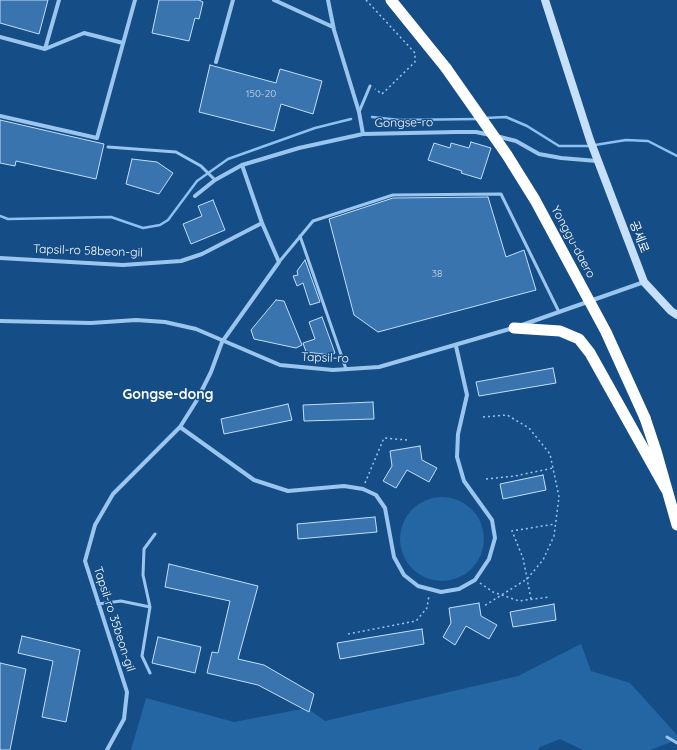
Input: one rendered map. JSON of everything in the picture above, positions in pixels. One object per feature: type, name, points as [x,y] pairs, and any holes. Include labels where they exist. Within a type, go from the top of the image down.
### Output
[{"type":"highway","name":"Yonggu-daero","points":[[391,0],[446,68],[507,155],[536,200],[606,332],[644,418],[656,450],[677,525]]},
{"type":"highway","points":[[514,328],[560,331],[578,339],[590,353],[666,489]]},
{"type":"street","points":[[45,49],[58,0]]},
{"type":"street","points":[[0,116],[97,138],[135,0]]},
{"type":"street","points":[[216,62],[233,0]]},
{"type":"street","points":[[274,0],[333,27]]},
{"type":"street","points":[[328,0],[333,27],[363,134]]},
{"type":"street","name":"공세로","points":[[545,0],[590,140],[644,282],[666,306],[677,315]]},
{"type":"street","points":[[0,37],[45,49],[84,33],[123,43]]},
{"type":"street","name":"Gongse-ro","points":[[195,196],[215,180],[242,165],[299,148],[363,134],[476,132],[508,139],[547,156],[597,159]]},
{"type":"street","points":[[242,165],[262,223],[279,262]]},
{"type":"street","name":"Tapsil-ro 58beon-gil","points":[[0,258],[123,265],[181,261],[202,254],[262,223]]},
{"type":"street","name":"Tapsil-ro 35beon-gil","points":[[107,750],[124,719],[127,692],[85,561],[94,525],[114,494],[180,427],[201,393],[222,342],[279,262]]},
{"type":"street","name":"Tapsil-ro","points":[[0,321],[91,323],[136,320],[164,322],[196,330],[280,365],[333,370],[379,366],[456,346],[514,328],[644,282]]},
{"type":"street","points":[[180,427],[254,480],[267,485],[288,491],[344,486],[363,489],[376,495],[385,508],[394,557],[404,575],[418,586],[441,592],[459,589],[475,580],[489,559],[495,538],[492,520],[464,481],[457,457],[458,434],[467,395],[456,346]]},
{"type":"lane","points":[[358,112],[371,88]]},
{"type":"lane","points":[[108,147],[176,152],[201,166],[215,180]]},
{"type":"lane","points":[[279,262],[313,221],[393,195],[502,194],[559,312]]},
{"type":"lane","points":[[300,236],[346,369]]},
{"type":"lane","points":[[150,673],[142,656],[150,607],[142,575],[144,549],[154,534]]},
{"type":"lane","points":[[98,604],[121,601],[150,607]]},
{"type":"lane","points":[[667,737],[677,743]]},
{"type":"path","points":[[366,0],[415,53],[415,62],[382,94],[377,88],[371,88]]},
{"type":"path","points":[[483,417],[507,415],[529,428],[550,454],[559,497],[554,536],[543,560],[527,579],[484,606]]},
{"type":"path","points":[[363,489],[384,438],[407,440]]},
{"type":"path","points":[[486,479],[515,476],[553,468]]},
{"type":"path","points":[[531,599],[523,558],[512,531],[556,524]]},
{"type":"path","points":[[475,580],[493,592],[519,601],[549,596]]},
{"type":"path","points":[[348,634],[416,621],[427,608],[430,589]]},
{"type":"shaded area","points":[[442,497],[450,498],[465,504],[477,516],[483,531],[483,547],[477,562],[465,574],[450,580],[442,581],[434,580],[419,574],[407,562],[401,547],[400,539],[401,531],[407,516],[419,504],[434,498]]},
{"type":"shaded area","points":[[581,644],[591,671],[630,683],[677,735],[677,740],[650,750],[583,750],[560,739],[540,747],[538,750],[131,750],[146,698],[234,722],[307,708],[325,721],[518,676]]},
{"type":"building","points":[[0,0],[48,0],[39,34],[0,23]]},
{"type":"building","points":[[159,0],[199,0],[203,2],[199,19],[195,18],[189,41],[152,33]]},
{"type":"building","points":[[210,65],[276,83],[280,69],[322,81],[313,114],[281,104],[274,131],[199,112]]},
{"type":"building","points":[[0,120],[104,144],[96,179],[16,161],[15,166],[0,163]]},
{"type":"building","points":[[471,142],[491,148],[481,179],[428,160],[434,143],[450,148],[451,143],[469,148]]},
{"type":"building","points":[[132,159],[157,162],[173,173],[159,194],[126,184]]},
{"type":"building","points":[[488,197],[506,257],[524,250],[536,290],[378,332],[354,315],[329,219],[393,198]]},
{"type":"building","points":[[213,200],[225,230],[191,244],[183,224],[202,216],[198,206]]},
{"type":"building","points":[[305,260],[320,302],[310,305],[303,283],[297,286],[293,276],[298,275],[297,271]]},
{"type":"building","points":[[276,300],[284,301],[302,345],[296,348],[254,339],[251,330]]},
{"type":"building","points":[[322,317],[335,353],[331,355],[306,352],[303,343],[315,339],[309,322]]},
{"type":"building","points":[[553,368],[556,383],[479,396],[476,382]]},
{"type":"building","points":[[373,402],[374,419],[304,421],[303,405]]},
{"type":"building","points":[[288,404],[292,420],[224,434],[221,419]]},
{"type":"building","points":[[420,446],[422,460],[437,468],[429,482],[407,470],[396,488],[383,481],[392,466],[390,451]]},
{"type":"building","points":[[543,475],[546,490],[503,499],[500,484]]},
{"type":"building","points":[[375,517],[377,532],[298,539],[297,524]]},
{"type":"building","points":[[169,564],[258,586],[238,659],[264,665],[314,694],[309,712],[258,685],[207,673],[212,652],[218,653],[230,601],[165,587]]},
{"type":"building","points":[[479,603],[481,616],[497,625],[489,639],[466,626],[455,645],[443,637],[451,623],[449,608]]},
{"type":"building","points":[[554,604],[556,620],[513,627],[510,612]]},
{"type":"building","points":[[422,629],[424,644],[340,659],[337,643]]},
{"type":"building","points":[[22,636],[80,650],[66,722],[42,717],[53,661],[18,653]]},
{"type":"building","points":[[158,637],[201,647],[195,673],[152,663]]},
{"type":"building","points":[[0,663],[26,669],[10,750],[0,750]]},
{"type":"waterway","points":[[372,117],[399,120],[478,119]]},
{"type":"waterway","points":[[485,118],[506,117],[527,126],[559,146],[590,146]]},
{"type":"waterway","points":[[0,216],[8,219],[111,217],[143,228],[160,225],[168,220],[197,181],[228,159],[315,128],[351,119]]},
{"type":"waterway","points":[[595,145],[626,140],[648,141],[677,156]]},
{"type":"district","name":"Gongse-dong","points":[[168,395]]}]
